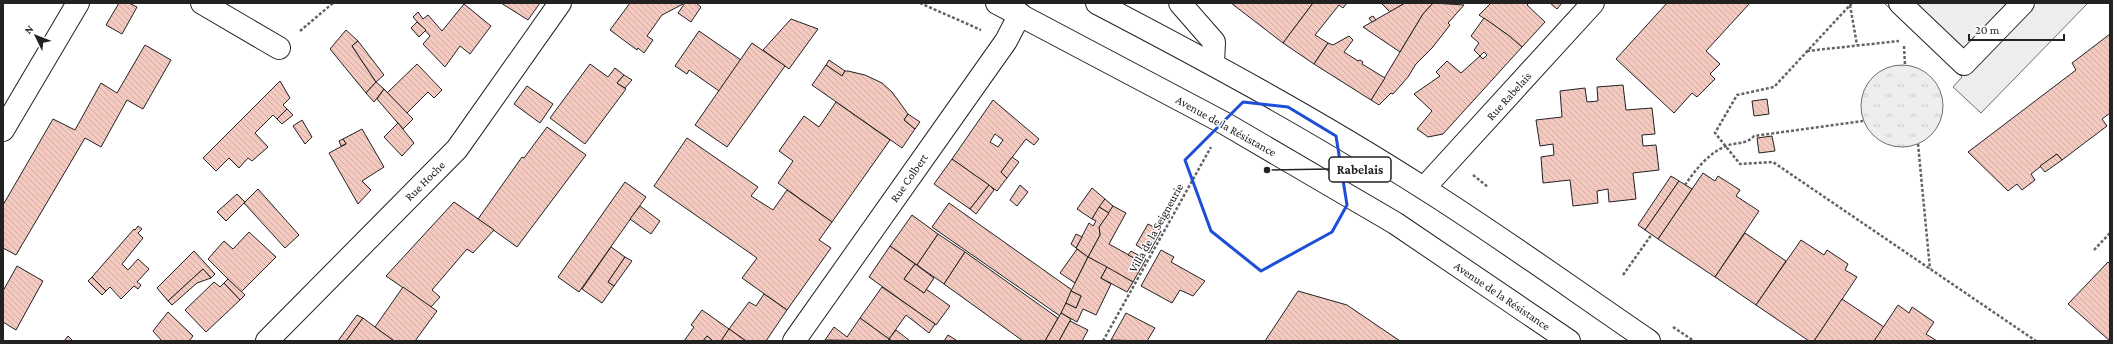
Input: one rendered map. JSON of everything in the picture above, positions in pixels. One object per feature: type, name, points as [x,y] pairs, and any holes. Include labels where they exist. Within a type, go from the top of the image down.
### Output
[{"type":"street","points":[[3,130],[78,3]]},
{"type":"street","points":[[202,3],[280,48]]},
{"type":"street","name":"Rue Hoche","points":[[267,341],[457,149],[560,3]]},
{"type":"street","name":"Avenue de la Résistance","points":[[997,3],[1224,123],[1395,223],[1569,341]]},
{"type":"street","points":[[1097,3],[1213,64],[1313,121],[1429,183],[1649,341]]},
{"type":"street","points":[[1180,3],[1214,42],[1213,64]]},
{"type":"street","name":"Rue Rabelais","points":[[1429,183],[1593,3]]},
{"type":"street","points":[[1901,3],[1964,64],[2023,3]]},
{"type":"street","name":"Rue Colbert","points":[[794,341],[1006,41],[1020,14]]},
{"type":"path","points":[[280,48],[333,3]]},
{"type":"path","points":[[920,3],[1006,41]]},
{"type":"path","points":[[1851,4],[1857,45]]},
{"type":"path","points":[[1851,4],[1774,87],[1737,95],[1715,133],[1740,164],[1773,162],[2036,341]]},
{"type":"path","points":[[1807,51],[1903,40],[1906,65]]},
{"type":"path","points":[[1685,185],[1698,167],[1726,146],[1749,142],[1754,136],[1863,121]]},
{"type":"path","name":"Villa de la Seigneurie","points":[[1103,341],[1224,123]]},
{"type":"path","name":"Avenue de la Résistance","points":[[1204,143],[1218,150]]},
{"type":"path","points":[[1918,144],[1930,269]]},
{"type":"path","points":[[1473,175],[1488,187]]},
{"type":"path","points":[[2094,250],[2110,233]]},
{"type":"path","points":[[1623,275],[1652,234]]},
{"type":"highlighted area","points":[[1243,102],[1288,107],[1336,136],[1347,205],[1332,232],[1261,271],[1211,231],[1185,160]]},
{"type":"green space","points":[[1894,65],[1910,65],[1925,72],[1936,83],[1943,98],[1943,114],[1940,122],[1931,135],[1918,144],[1910,147],[1894,147],[1879,140],[1868,129],[1861,114],[1861,98],[1868,83],[1879,72]]},
{"type":"shaded area","points":[[1884,3],[2088,3],[1981,113],[1953,87],[1962,77]]},
{"type":"building","points":[[119,3],[129,3],[137,7],[122,34],[106,25]]},
{"type":"building","points":[[501,3],[540,3],[528,20]]},
{"type":"building","points":[[630,3],[683,4],[662,15],[647,36],[653,40],[644,53],[638,48],[637,50],[610,30]]},
{"type":"building","points":[[685,3],[696,3],[701,7],[691,22],[678,13]]},
{"type":"building","points":[[1231,3],[1313,3],[1283,43]]},
{"type":"building","points":[[1313,3],[1347,3],[1343,8],[1339,5],[1315,35],[1328,43],[1314,64],[1283,43]]},
{"type":"building","points":[[1381,3],[1405,3],[1390,12]]},
{"type":"building","points":[[1405,3],[1433,3],[1423,14],[1400,52],[1363,27]]},
{"type":"building","points":[[1433,3],[1464,5],[1448,23],[1450,25],[1432,48],[1416,64],[1408,77],[1393,94],[1391,93],[1379,105],[1371,100],[1423,14]]},
{"type":"building","points":[[1491,3],[1529,3],[1527,5],[1545,22],[1522,47],[1508,35],[1479,15]]},
{"type":"building","points":[[1550,3],[1562,3],[1557,9]]},
{"type":"building","points":[[1667,3],[1750,3],[1706,51],[1720,64],[1710,74],[1715,79],[1697,97],[1692,93],[1674,113],[1616,59]]},
{"type":"building","points":[[464,4],[491,26],[470,54],[460,46],[445,67],[423,44],[430,36],[413,17],[418,12],[423,19],[428,15],[442,31]]},
{"type":"building","points":[[1373,16],[1376,20],[1372,22],[1369,18]]},
{"type":"building","points":[[1484,18],[1522,47],[1443,134],[1428,137],[1417,129],[1432,111],[1414,94],[1440,76],[1436,72],[1447,61],[1461,73],[1480,56],[1474,50],[1479,43],[1471,36]],"holes":[[[1484,52],[1487,55],[1483,59],[1480,56]]]},
{"type":"building","points":[[791,19],[818,29],[789,69],[763,50]]},
{"type":"building","points":[[417,22],[426,30],[419,37],[411,28]]},
{"type":"building","points":[[346,30],[358,41],[352,46],[376,82],[366,93],[330,49]]},
{"type":"building","points":[[699,31],[741,60],[719,91],[689,70],[687,74],[675,66]]},
{"type":"building","points":[[2110,34],[2110,113],[2102,119],[2107,126],[2062,160],[2057,154],[2031,174],[2035,180],[2022,190],[2017,184],[2008,191],[1968,152],[2076,70],[2072,63]]},
{"type":"building","points":[[1349,36],[1353,40],[1344,52],[1358,61],[1360,60],[1363,62],[1362,64],[1385,78],[1371,100],[1314,64],[1328,43],[1333,45]]},
{"type":"building","points":[[358,41],[384,75],[376,82],[352,46]]},
{"type":"building","points":[[752,43],[785,66],[727,147],[695,125]]},
{"type":"building","points":[[145,45],[171,60],[143,109],[127,100],[101,147],[85,138],[16,255],[3,248],[3,205],[53,119],[75,130],[101,83],[117,93]]},
{"type":"building","points":[[829,60],[845,71],[842,76],[826,65]]},
{"type":"building","points":[[417,64],[442,90],[434,98],[428,92],[407,113],[387,93]]},
{"type":"building","points":[[590,64],[608,77],[615,68],[624,75],[617,83],[626,89],[585,144],[550,118]]},
{"type":"building","points":[[826,65],[842,76],[845,71],[865,75],[882,83],[892,92],[908,114],[904,120],[915,129],[902,148],[812,85]]},
{"type":"building","points":[[624,75],[632,80],[625,88],[617,83]]},
{"type":"building","points":[[280,81],[290,98],[283,105],[287,109],[277,119],[273,115],[255,133],[268,147],[252,161],[248,158],[239,168],[229,158],[216,171],[203,158]]},
{"type":"building","points":[[376,82],[384,89],[374,102],[366,93]]},
{"type":"building","points":[[1623,85],[1626,110],[1652,108],[1655,134],[1642,135],[1643,146],[1656,145],[1659,170],[1633,173],[1636,199],[1609,202],[1608,189],[1597,191],[1598,203],[1573,206],[1570,180],[1543,183],[1541,157],[1554,155],[1553,144],[1540,146],[1536,120],[1562,117],[1560,91],[1585,88],[1587,102],[1598,101],[1597,87]]},
{"type":"building","points":[[527,86],[553,104],[540,123],[514,104]]},
{"type":"building","points":[[384,89],[413,119],[403,129],[377,99]]},
{"type":"building","points":[[1767,99],[1769,114],[1754,116],[1752,101]]},
{"type":"building","points":[[993,100],[1039,139],[1034,145],[1026,139],[1001,172],[1007,178],[997,191],[952,159]],"holes":[[[995,134],[1003,140],[998,147],[990,142]]]},
{"type":"building","points":[[836,102],[890,140],[832,222],[778,183],[793,161],[779,151],[804,116],[819,127]]},
{"type":"building","points":[[287,109],[293,115],[282,124],[277,119]]},
{"type":"building","points":[[908,114],[920,122],[915,129],[904,120]]},
{"type":"building","points":[[302,120],[312,137],[305,144],[293,126]]},
{"type":"building","points":[[398,123],[414,143],[402,156],[384,137]]},
{"type":"building","points":[[547,127],[586,155],[517,247],[478,219],[522,157],[524,158]]},
{"type":"building","points":[[362,129],[384,167],[362,181],[371,190],[358,204],[329,153],[346,144],[343,139]]},
{"type":"building","points":[[1772,136],[1775,151],[1759,153],[1757,138]]},
{"type":"building","points":[[687,138],[758,187],[751,196],[773,210],[787,190],[832,222],[819,240],[831,248],[787,310],[742,278],[757,258],[654,186]]},
{"type":"building","points":[[343,139],[346,144],[341,146],[339,141]]},
{"type":"building","points":[[2057,154],[2062,160],[2045,172],[2040,166]]},
{"type":"building","points":[[1012,157],[1019,162],[1007,178],[1001,172]]},
{"type":"building","points":[[952,159],[989,185],[970,209],[934,184]]},
{"type":"building","points":[[1703,173],[1715,181],[1718,176],[1740,190],[1736,196],[1759,211],[1715,277],[1658,239]]},
{"type":"building","points":[[1671,176],[1679,181],[1645,230],[1638,225]]},
{"type":"building","points":[[1679,181],[1692,189],[1658,239],[1645,230]]},
{"type":"building","points":[[625,182],[646,197],[579,292],[558,277]]},
{"type":"building","points":[[989,185],[994,190],[976,214],[970,209]]},
{"type":"building","points":[[1020,185],[1028,192],[1017,206],[1010,200]]},
{"type":"building","points":[[1092,188],[1105,199],[1092,219],[1077,209]]},
{"type":"building","points":[[258,189],[299,235],[285,248],[244,203]]},
{"type":"building","points":[[237,194],[245,202],[226,221],[217,212]]},
{"type":"building","points":[[1105,199],[1113,206],[1109,213],[1099,207]]},
{"type":"building","points":[[454,202],[494,230],[473,253],[467,249],[432,290],[440,297],[431,307],[386,276]]},
{"type":"building","points":[[949,203],[1072,290],[1060,316],[932,227]]},
{"type":"building","points":[[640,206],[660,221],[651,234],[630,219]]},
{"type":"building","points":[[1113,206],[1126,213],[1109,244],[1136,259],[1138,255],[1146,259],[1133,282],[1088,257],[1100,235],[1099,227]]},
{"type":"building","points":[[1099,207],[1109,213],[1099,227],[1100,235],[1088,257],[1076,248],[1089,223],[1093,226],[1096,221],[1092,219]]},
{"type":"building","points":[[912,215],[938,234],[917,265],[890,246]]},
{"type":"building","points":[[1148,224],[1161,231],[1149,253],[1136,245]]},
{"type":"building","points":[[138,226],[142,229],[138,233],[143,238],[122,264],[128,270],[138,259],[149,269],[137,282],[141,285],[138,289],[134,286],[121,299],[110,287],[106,291],[92,277]]},
{"type":"building","points":[[249,232],[276,257],[241,292],[208,259],[224,241],[233,249]]},
{"type":"building","points":[[1745,233],[1786,261],[1756,305],[1715,277]]},
{"type":"building","points":[[938,234],[965,252],[944,284],[917,265]]},
{"type":"building","points":[[1076,234],[1082,237],[1076,248],[1071,244]]},
{"type":"building","points":[[1801,240],[1824,255],[1827,250],[1848,264],[1845,270],[1857,277],[1814,341],[1809,341],[1756,305]]},
{"type":"building","points":[[890,246],[915,264],[904,279],[924,293],[926,289],[950,306],[936,325],[869,277]]},
{"type":"building","points":[[611,247],[625,257],[608,282],[614,286],[602,303],[582,289]]},
{"type":"building","points":[[1077,249],[1088,257],[1075,283],[1060,273]]},
{"type":"building","points":[[1161,250],[1174,257],[1171,262],[1205,281],[1193,296],[1180,290],[1172,303],[1141,286]]},
{"type":"building","points":[[194,251],[215,274],[211,278],[203,269],[168,301],[157,288]]},
{"type":"building","points":[[1131,251],[1138,255],[1136,259],[1128,255]]},
{"type":"building","points":[[965,252],[1058,318],[1045,341],[1023,341],[944,284]]},
{"type":"building","points":[[625,257],[632,261],[614,286],[608,282]]},
{"type":"building","points":[[1088,257],[1107,267],[1101,278],[1111,284],[1096,315],[1083,309],[1077,322],[1061,313],[1066,303],[1076,308],[1081,296],[1071,291]]},
{"type":"building","points":[[2108,262],[2110,264],[2110,341],[2068,304]]},
{"type":"building","points":[[915,264],[934,278],[924,293],[904,279]]},
{"type":"building","points":[[17,266],[43,281],[16,330],[3,322],[3,291]]},
{"type":"building","points":[[1107,267],[1133,282],[1127,292],[1101,278]]},
{"type":"building","points":[[203,269],[211,278],[197,283],[172,305],[168,301]]},
{"type":"building","points":[[92,277],[106,291],[102,295],[88,281]]},
{"type":"building","points":[[228,279],[245,295],[240,300],[224,283]]},
{"type":"building","points":[[214,282],[220,287],[224,283],[240,300],[206,332],[185,310]]},
{"type":"building","points":[[403,287],[437,311],[415,341],[394,341],[375,327]]},
{"type":"building","points":[[882,287],[935,324],[929,333],[906,315],[889,339],[860,318]]},
{"type":"building","points":[[1071,291],[1081,296],[1076,308],[1066,303]]},
{"type":"building","points":[[1298,291],[1347,305],[1400,341],[1265,341]]},
{"type":"building","points":[[764,294],[787,310],[766,341],[746,341],[729,329],[749,302],[756,306]]},
{"type":"building","points":[[1842,299],[1884,327],[1874,341],[1814,341]]},
{"type":"building","points":[[1898,305],[1909,313],[1912,307],[1934,322],[1926,334],[1937,341],[1874,341]]},
{"type":"building","points":[[702,310],[729,329],[721,341],[713,341],[707,336],[703,341],[684,341],[694,327],[691,325]]},
{"type":"building","points":[[168,312],[193,336],[189,341],[162,341],[153,331]]},
{"type":"building","points":[[1061,313],[1071,319],[1059,341],[1045,341]]},
{"type":"building","points":[[1126,313],[1155,328],[1147,341],[1111,340]]},
{"type":"building","points":[[357,315],[363,318],[346,341],[338,341]]},
{"type":"building","points":[[363,318],[375,327],[394,341],[346,341]]},
{"type":"building","points":[[860,318],[889,339],[888,341],[825,340],[834,327],[847,337]]},
{"type":"building","points":[[1070,321],[1088,330],[1082,341],[1059,341]]},
{"type":"building","points":[[729,329],[746,341],[721,341]]},
{"type":"building","points":[[896,330],[910,341],[892,341],[889,339]]},
{"type":"building","points":[[948,335],[956,340],[956,341],[944,341]]},
{"type":"building","points":[[68,336],[73,341],[64,341]]},
{"type":"building","points":[[707,336],[713,341],[703,341]]},
{"type":"place","name":"Rabelais","points":[[1267,170]]}]
